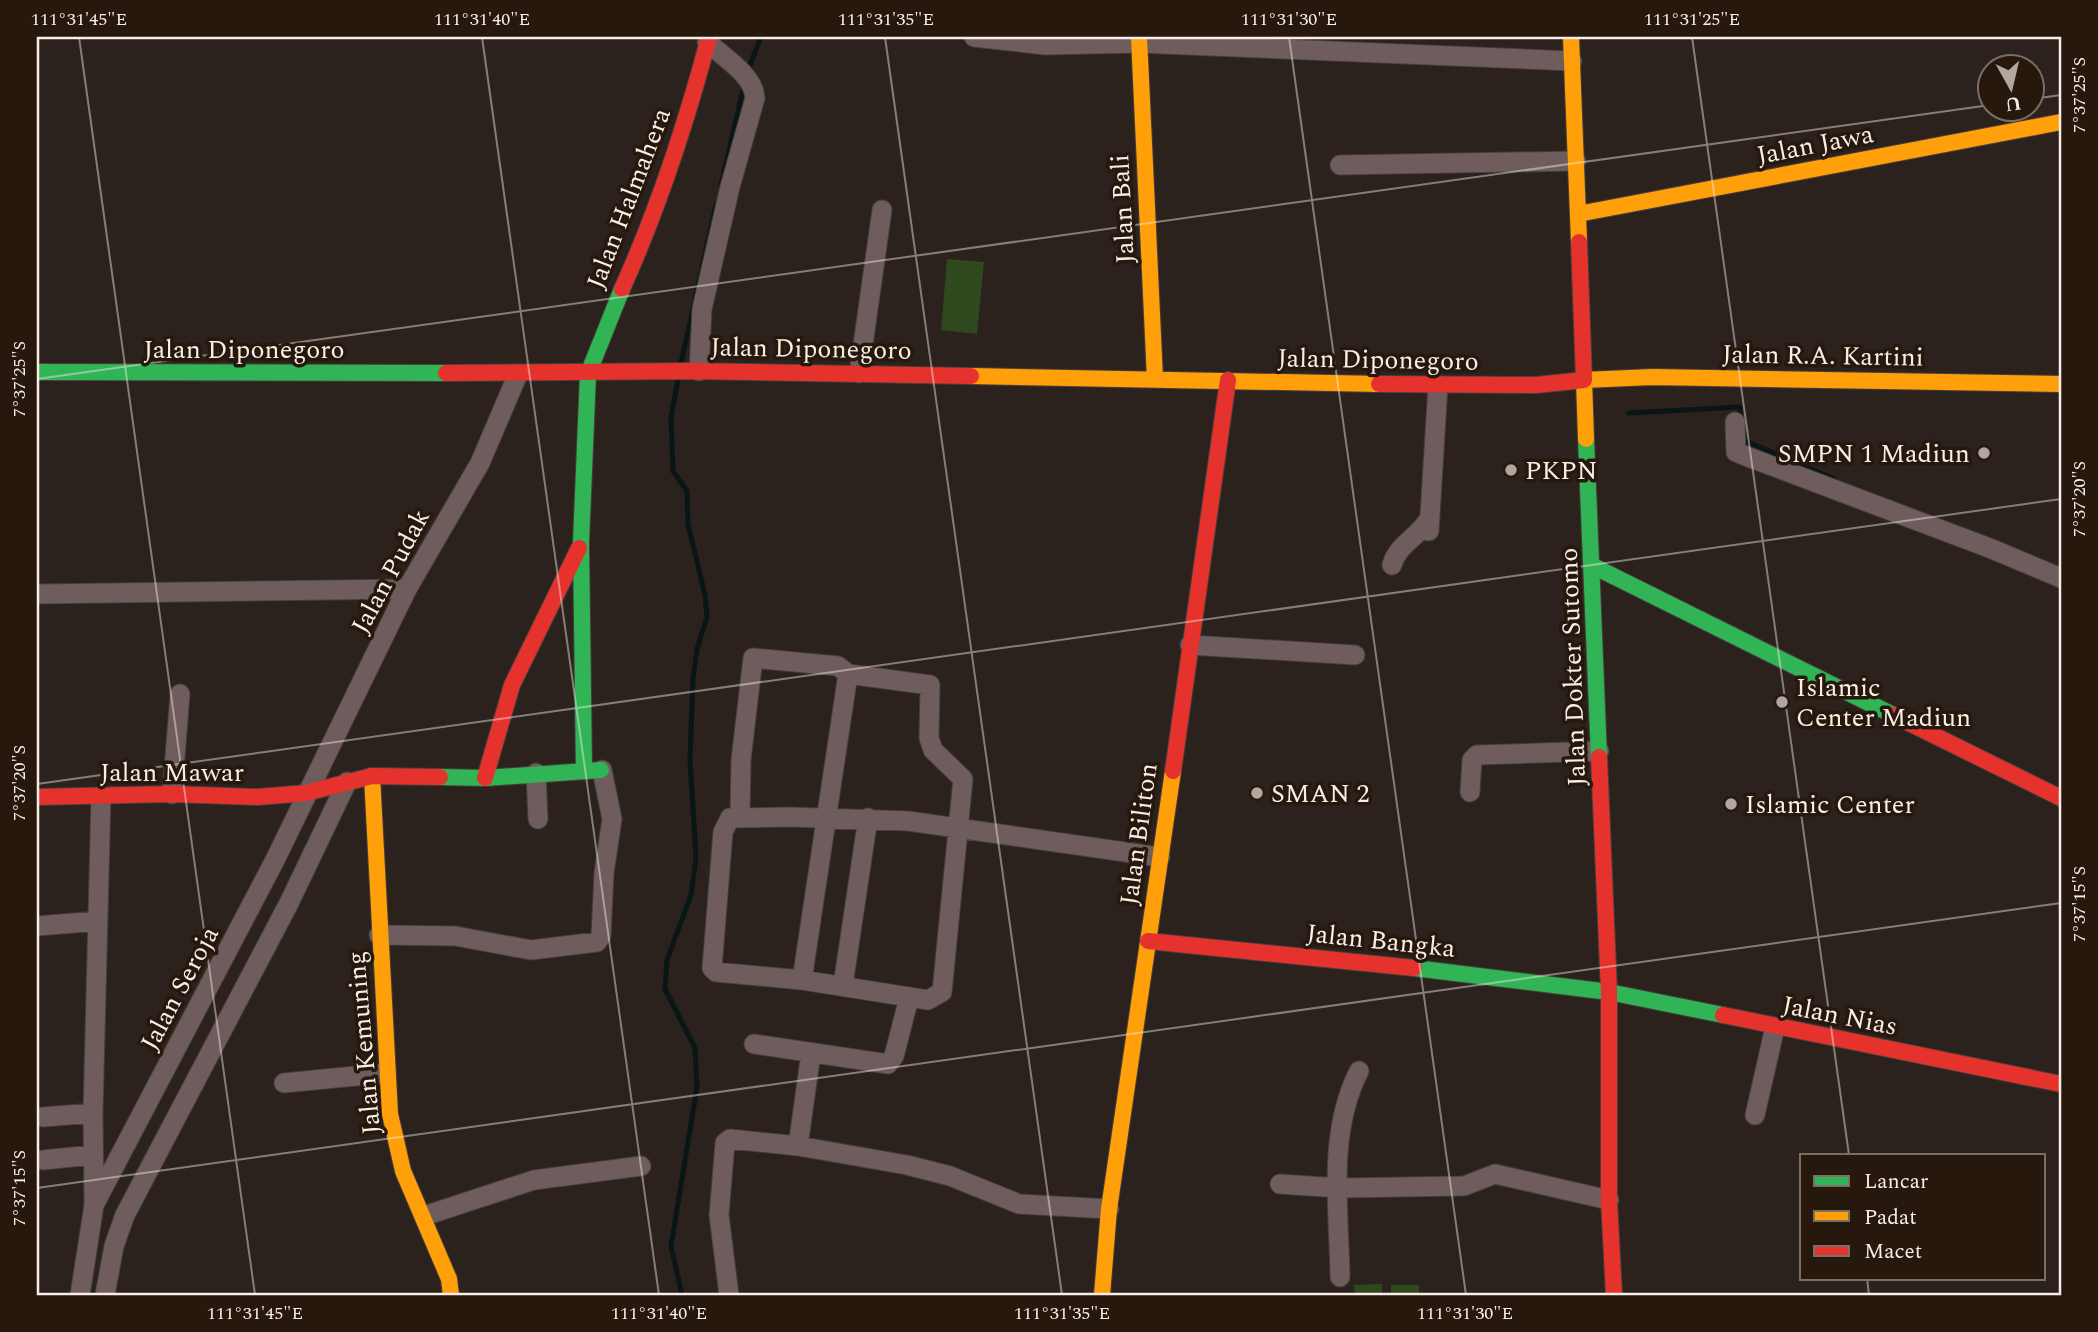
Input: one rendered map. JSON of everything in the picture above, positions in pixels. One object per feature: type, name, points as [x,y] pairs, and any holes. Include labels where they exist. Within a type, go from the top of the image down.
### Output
[{"type":"main road","name":"Jalan Dokter Sutomo","points":[[1571,37],[1609,992],[1609,1200],[1614,1295]]},
{"type":"main road","name":"Jalan Halmahera","points":[[593,770],[582,543],[588,374],[597,346],[654,218],[687,119],[708,39]]},
{"type":"main road","name":"Jalan Bali","points":[[1139,40],[1155,379]]},
{"type":"main road","name":"Jalan Jawa","points":[[1578,214],[2061,122]]},
{"type":"main road","name":"Jalan Diponegoro","points":[[37,372],[588,374],[695,371],[1438,385],[1536,385],[1584,380]]},
{"type":"main road","name":"Jalan R.A. Kartini","points":[[1584,380],[1652,377],[2061,384]]},
{"type":"main road","name":"Jalan Biliton","points":[[1102,1295],[1109,1209],[1228,380]]},
{"type":"main road","points":[[485,778],[512,684],[582,543]]},
{"type":"main road","points":[[1593,566],[2061,799]]},
{"type":"main road","name":"Jalan Mawar","points":[[37,797],[172,794],[258,797],[306,793],[372,776],[485,778],[593,770]]},
{"type":"main road","name":"Jalan Kemuning","points":[[372,776],[390,1114],[403,1171],[449,1279],[451,1295]]},
{"type":"main road","name":"Jalan Bangka","points":[[1148,941],[1475,974],[1609,992]]},
{"type":"main road","name":"Jalan Nias","points":[[1609,992],[2061,1084]]},
{"type":"street","points":[[974,37],[1045,45],[1139,40],[1572,61]]},
{"type":"street","points":[[695,371],[702,309],[730,187],[755,98],[755,89],[745,76],[708,39]]},
{"type":"street","points":[[1340,164],[1576,161]]},
{"type":"street","points":[[859,373],[882,210]]},
{"type":"street","name":"Jalan Pudak","points":[[306,793],[407,589],[480,463],[518,374]]},
{"type":"street","points":[[1392,565],[1398,550],[1429,524],[1438,385]]},
{"type":"street","points":[[1735,422],[1736,452],[2061,578]]},
{"type":"street","points":[[37,594],[407,589]]},
{"type":"street","points":[[1190,645],[1354,655]]},
{"type":"street","points":[[740,816],[741,760],[751,659],[755,657],[838,666],[848,674],[930,685],[929,738],[933,750],[963,779],[959,826],[942,992],[928,1000],[843,985],[716,972],[712,968],[723,832],[730,818],[868,818],[959,826],[1160,858]]},
{"type":"street","points":[[802,980],[848,674]]},
{"type":"street","points":[[172,794],[180,694]]},
{"type":"street","points":[[1470,792],[1472,760],[1477,755],[1599,751]]},
{"type":"street","points":[[379,934],[455,936],[531,950],[597,942],[601,936],[602,891],[612,819],[593,770]]},
{"type":"street","points":[[536,773],[538,819]]},
{"type":"street","points":[[105,1295],[114,1246],[125,1215],[289,903],[347,782]]},
{"type":"street","name":"Jalan Seroja","points":[[94,1205],[275,860],[306,793]]},
{"type":"street","points":[[80,1295],[94,1205],[92,1155],[101,796]]},
{"type":"street","points":[[843,985],[868,818]]},
{"type":"street","points":[[37,926],[98,920]]},
{"type":"street","points":[[754,1044],[884,1065],[890,1063],[909,998]]},
{"type":"street","points":[[1755,1115],[1774,1027]]},
{"type":"street","points":[[798,1146],[811,1053]]},
{"type":"street","points":[[1340,1277],[1338,1135],[1348,1093],[1359,1071]]},
{"type":"street","points":[[284,1083],[386,1073]]},
{"type":"street","points":[[43,1117],[93,1113]]},
{"type":"street","points":[[729,1295],[719,1215],[725,1143],[736,1139],[798,1146],[924,1169],[968,1183],[1019,1205],[1109,1209]]},
{"type":"street","points":[[43,1160],[92,1155]]},
{"type":"street","points":[[424,1216],[534,1180],[641,1166]]},
{"type":"street","points":[[1280,1184],[1339,1188],[1465,1186],[1495,1174],[1609,1200]]},
{"type":"green space","points":[[947,259],[984,262],[977,334],[941,330]]},
{"type":"green space","points":[[1382,1284],[1382,1295],[1355,1295],[1354,1285]]},
{"type":"green space","points":[[1391,1285],[1419,1285],[1419,1295],[1391,1295]]},
{"type":"waterway","points":[[748,70],[761,37]]},
{"type":"waterway","points":[[721,185],[744,86]]},
{"type":"waterway","points":[[681,363],[716,205]]},
{"type":"waterway","points":[[678,380],[671,417],[673,471],[687,491],[688,524],[705,595],[707,617],[697,649],[693,678],[690,760],[696,858],[691,895],[667,960],[665,989],[695,1048],[697,1087],[671,1246],[682,1295]]},
{"type":"waterway","points":[[1629,413],[1740,407],[1740,419]]},
{"type":"waterway","points":[[1741,439],[1834,479]]},
{"type":"traffic: fast","points":[[584,770],[581,543],[588,374],[622,289]]},
{"type":"traffic: fast","points":[[37,372],[446,373]]},
{"type":"traffic: fast","points":[[1586,439],[1599,757]]},
{"type":"traffic: fast","points":[[1593,566],[1893,715]]},
{"type":"traffic: fast","points":[[440,777],[485,778],[601,770]]},
{"type":"traffic: fast","points":[[1414,968],[1609,992],[1723,1015]]},
{"type":"traffic: slow","points":[[1139,37],[1155,379]]},
{"type":"traffic: slow","points":[[1571,37],[1579,242]]},
{"type":"traffic: slow","points":[[1578,214],[2061,122]]},
{"type":"traffic: slow","points":[[971,376],[1379,384]]},
{"type":"traffic: slow","points":[[1586,439],[1584,380],[1652,377],[2061,384]]},
{"type":"traffic: slow","points":[[1102,1295],[1109,1209],[1173,771]]},
{"type":"traffic: slow","points":[[372,776],[390,1114],[403,1171],[449,1279],[451,1295]]},
{"type":"traffic: jam","points":[[622,289],[671,165],[709,37]]},
{"type":"traffic: jam","points":[[1379,384],[1536,385],[1584,380],[1579,242]]},
{"type":"traffic: jam","points":[[446,373],[690,371],[971,376]]},
{"type":"traffic: jam","points":[[1173,771],[1228,380]]},
{"type":"traffic: jam","points":[[485,778],[512,685],[579,548]]},
{"type":"traffic: jam","points":[[1893,715],[2061,798]]},
{"type":"traffic: jam","points":[[1599,757],[1609,992],[1609,1200],[1614,1295]]},
{"type":"traffic: jam","points":[[37,797],[172,794],[258,797],[306,793],[372,776],[440,777]]},
{"type":"traffic: jam","points":[[1148,941],[1414,968]]},
{"type":"traffic: jam","points":[[1723,1015],[2061,1084]]},
{"type":"place","name":"SMPN 1 Madiun","points":[[1984,453]]},
{"type":"place","name":"PKPN","points":[[1511,470]]},
{"type":"place","name":"Islamic Center Madiun","points":[[1782,702]]},
{"type":"place","name":"SMAN 2","points":[[1257,793]]},
{"type":"place","name":"Islamic Center","points":[[1731,804]]}]
